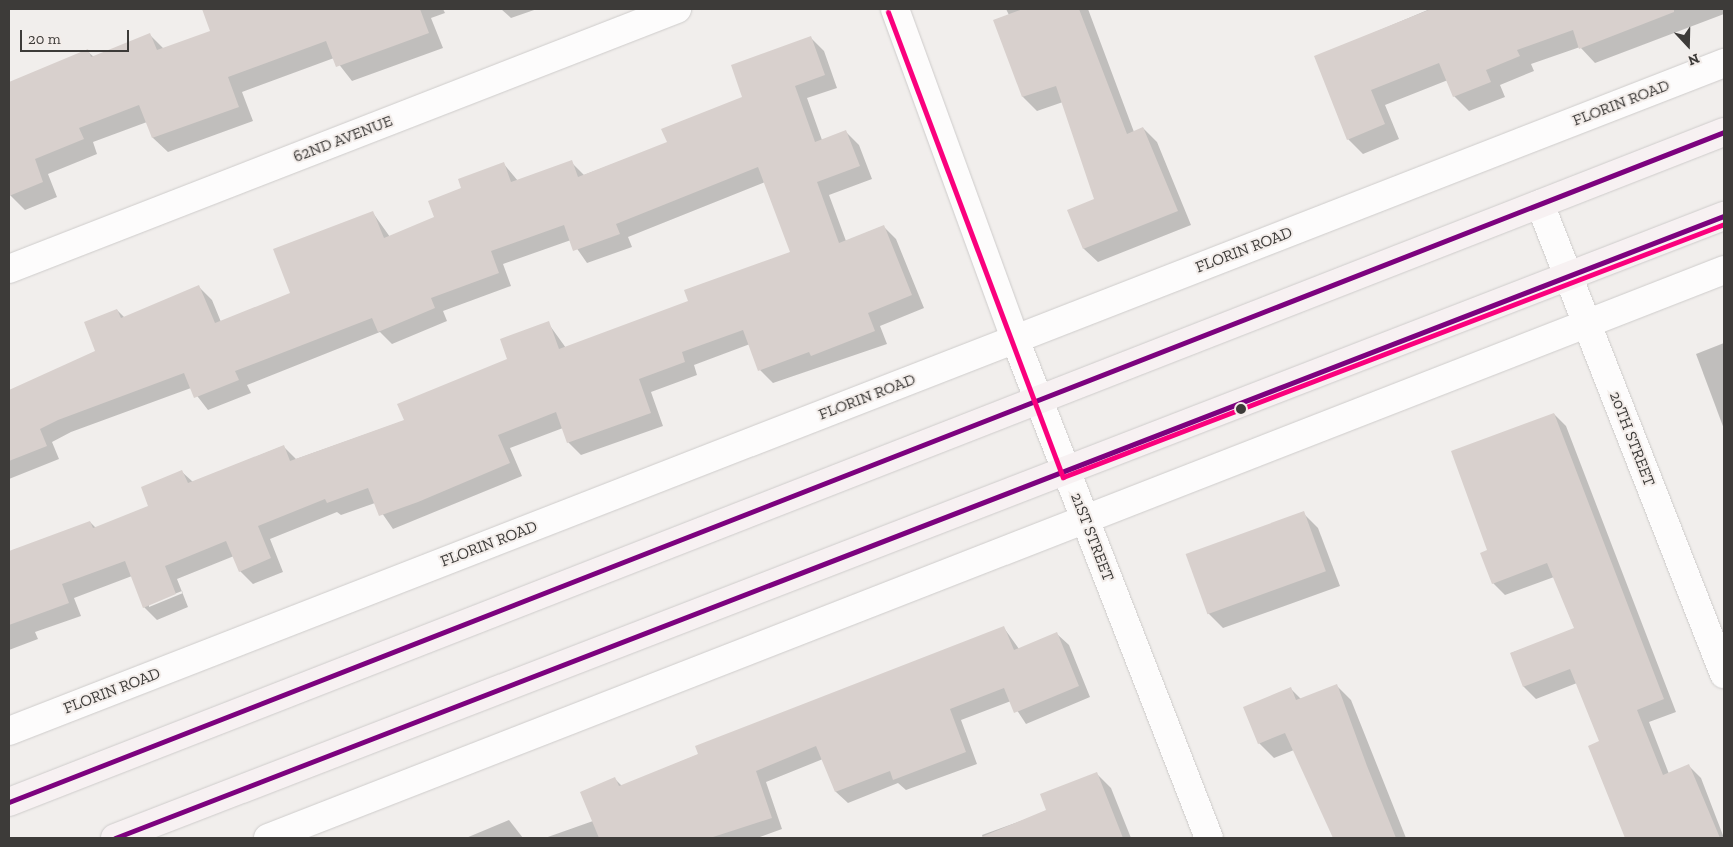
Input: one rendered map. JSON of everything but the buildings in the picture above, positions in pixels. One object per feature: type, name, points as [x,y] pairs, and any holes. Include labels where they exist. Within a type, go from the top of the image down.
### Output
[{"type":"main road","points":[[9,802],[1040,401],[1724,132]]},
{"type":"main road","points":[[115,838],[1724,216]]},
{"type":"street","name":"62ND AVENUE","points":[[9,269],[677,9]]},
{"type":"street","name":"21ST STREET","points":[[896,9],[1015,339],[1208,838]]},
{"type":"street","name":"FLORIN ROAD","points":[[9,731],[1724,63]]},
{"type":"street","name":"20TH STREET","points":[[1540,204],[1724,674]]},
{"type":"street","points":[[268,838],[1724,270]]},
{"type":"transit line","points":[[888,12],[1063,477],[1724,224]]},
{"type":"transit line","points":[[9,802],[1724,132]]},
{"type":"transit line","points":[[115,838],[1724,216]]}]
